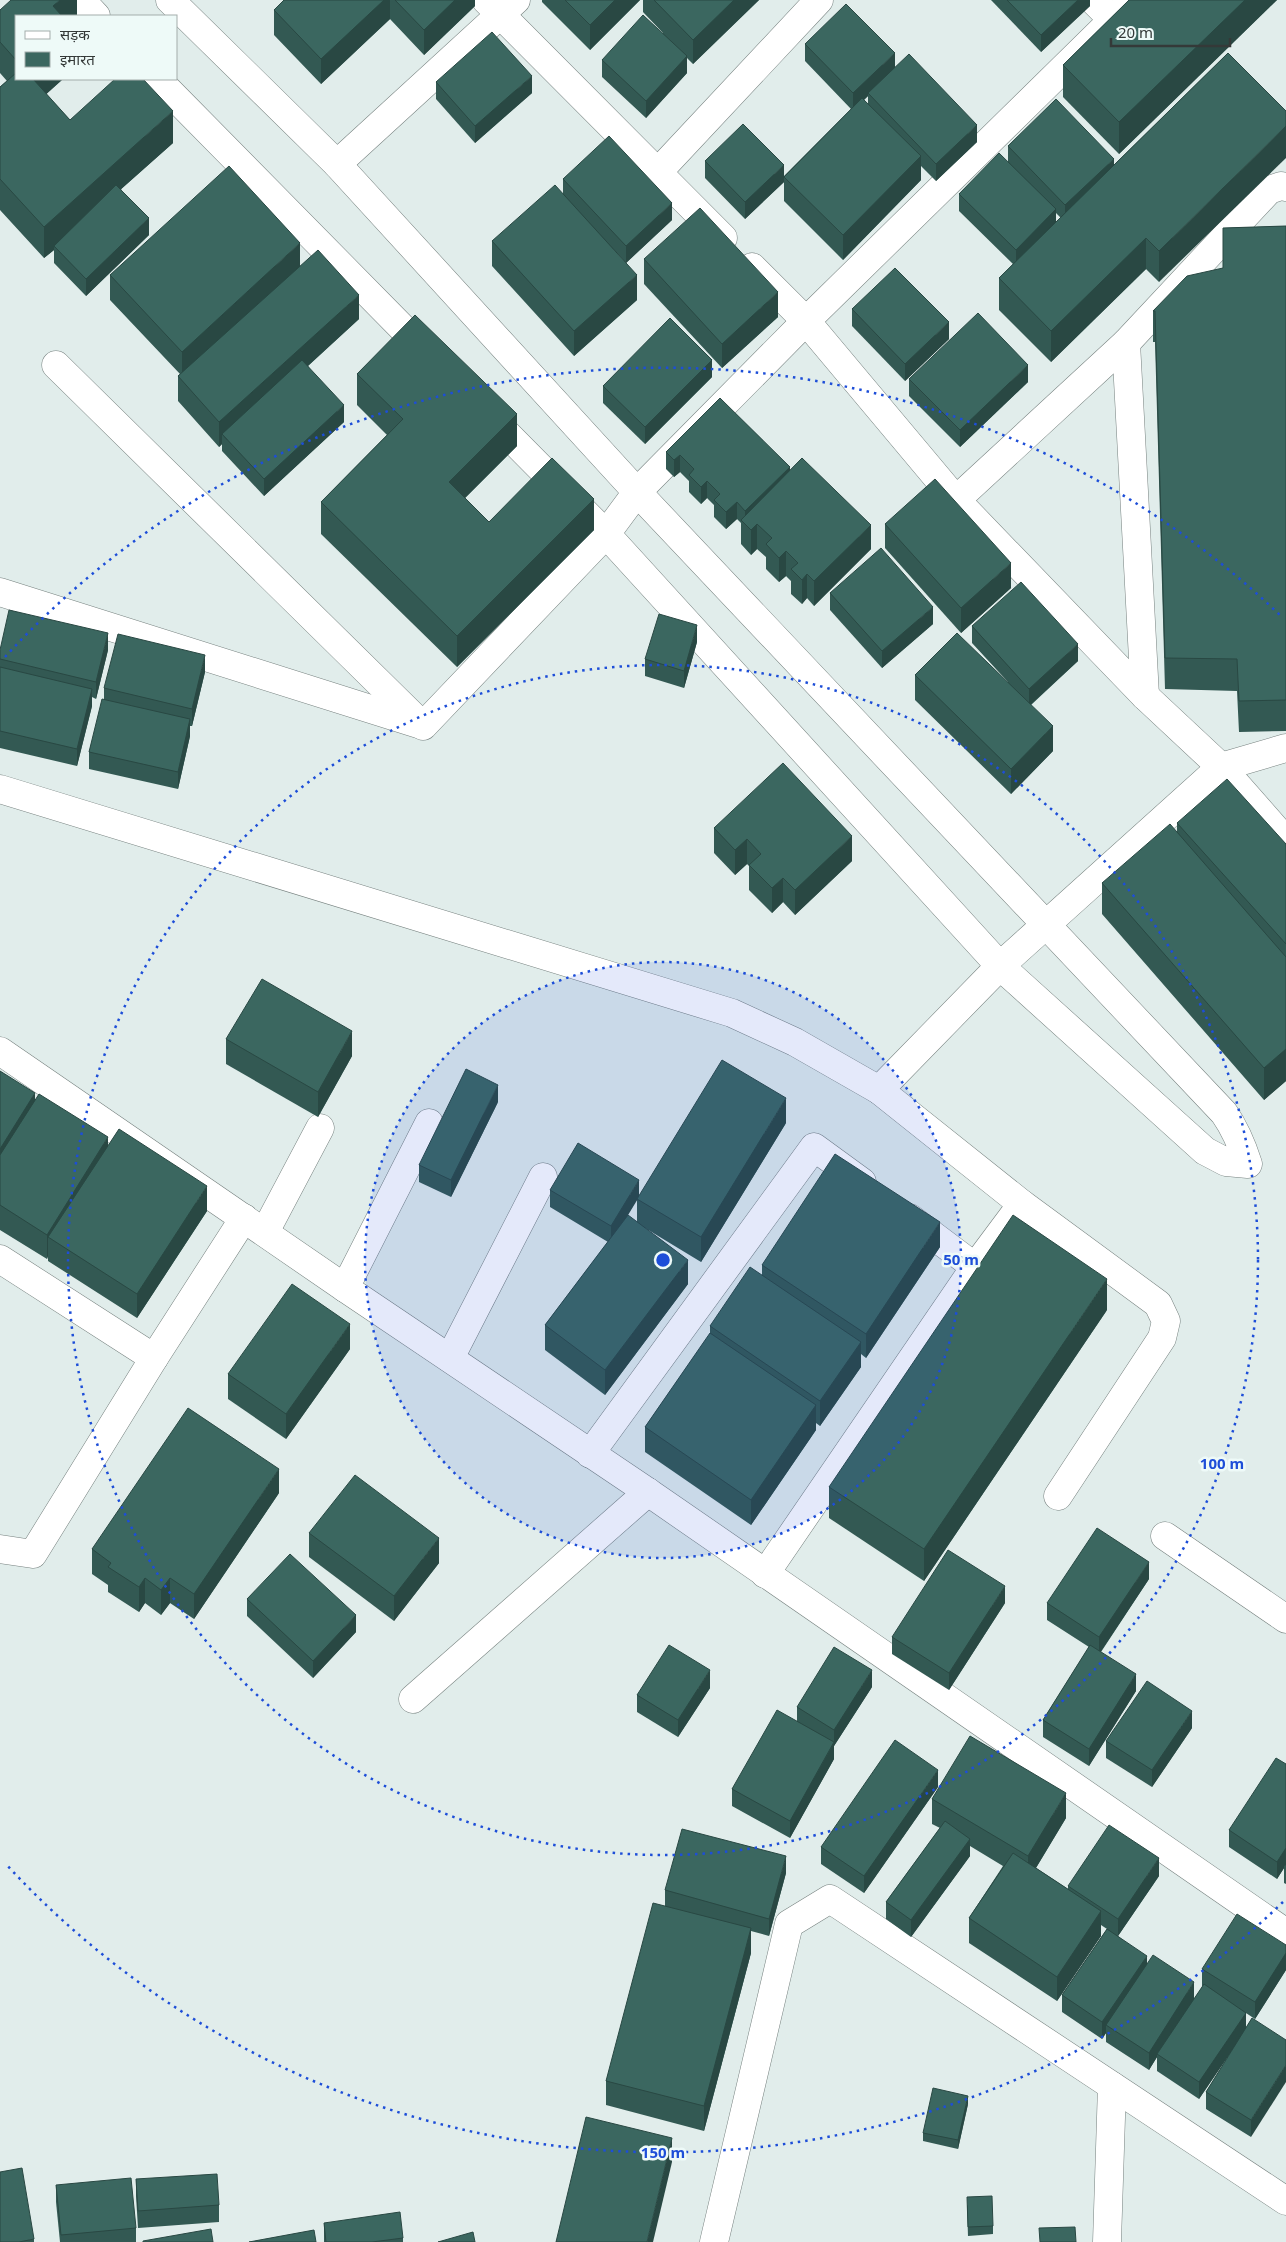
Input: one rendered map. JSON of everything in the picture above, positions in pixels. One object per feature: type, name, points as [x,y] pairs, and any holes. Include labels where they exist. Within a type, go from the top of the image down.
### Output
[{"type":"street","points":[[80,0],[95,15]]},
{"type":"street","points":[[170,0],[337,164],[637,492],[1224,1113],[1241,1142],[1248,1164],[1226,1162],[1205,1151],[1000,966],[606,534],[472,399]]},
{"type":"street","points":[[658,172],[819,0]]},
{"type":"street","points":[[1093,0],[1114,21]]},
{"type":"street","points":[[424,726],[606,534],[637,492],[806,321],[1114,21],[1133,0]]},
{"type":"street","points":[[337,164],[501,5],[658,172],[806,321],[956,500],[1145,696],[1221,767],[1286,841]]},
{"type":"street","points":[[158,80],[444,371]]},
{"type":"street","points":[[956,500],[1126,343],[1269,190],[1281,186],[1286,187]]},
{"type":"street","points":[[1126,343],[1145,696]]},
{"type":"street","points":[[56,365],[424,726]]},
{"type":"street","points":[[0,592],[424,726]]},
{"type":"street","points":[[879,1090],[1000,966],[1221,767],[1286,748]]},
{"type":"street","points":[[0,789],[732,1013],[794,1042],[879,1090],[1022,1204],[1158,1304],[1166,1321],[1162,1338],[1058,1496]]},
{"type":"street","points":[[0,1051],[345,1288],[648,1492],[1286,1933]]},
{"type":"street","points":[[345,1288],[429,1123]]},
{"type":"street","points":[[0,1549],[33,1554],[154,1358],[254,1225],[320,1128]]},
{"type":"street","points":[[590,1454],[814,1147],[975,1267]]},
{"type":"street","points":[[450,1358],[544,1177]]},
{"type":"street","points":[[765,1574],[975,1267],[1022,1204]]},
{"type":"street","points":[[0,1259],[154,1358]]},
{"type":"street","points":[[413,1699],[648,1492]]},
{"type":"street","points":[[1165,1536],[1286,1619]]},
{"type":"street","points":[[714,2242],[789,1924],[830,1899],[1286,2201]]},
{"type":"street","points":[[1107,2242],[1112,2086]]},
{"type":"building","points":[[11,0],[60,0],[53,6],[61,15],[15,15],[15,59],[0,42],[0,10]]},
{"type":"building","points":[[284,0],[384,0],[321,59],[274,10]]},
{"type":"building","points":[[395,0],[455,0],[424,30]]},
{"type":"building","points":[[565,0],[615,0],[590,25]]},
{"type":"building","points":[[654,0],[734,0],[693,40]]},
{"type":"building","points":[[1007,0],[1078,0],[1041,35]]},
{"type":"building","points":[[1129,0],[1245,0],[1119,122],[1063,65]]},
{"type":"building","points":[[846,4],[895,53],[853,93],[805,44]]},
{"type":"building","points":[[643,15],[687,56],[646,101],[602,60]]},
{"type":"building","points":[[492,32],[532,76],[475,126],[436,82]]},
{"type":"building","points":[[1228,53],[1286,111],[1286,126],[1159,251],[1146,238],[1051,331],[999,278]]},
{"type":"building","points":[[909,54],[977,125],[936,164],[868,93]]},
{"type":"building","points":[[15,74],[15,80],[34,80],[70,120],[114,80],[144,80],[173,111],[44,227],[0,179],[0,87]]},
{"type":"building","points":[[862,98],[921,156],[843,235],[784,177]]},
{"type":"building","points":[[1056,99],[1114,159],[1065,205],[1008,146]]},
{"type":"building","points":[[743,124],[784,165],[745,202],[705,161]]},
{"type":"building","points":[[609,136],[672,203],[626,246],[563,179]]},
{"type":"building","points":[[999,153],[1056,209],[1016,250],[959,194]]},
{"type":"building","points":[[229,166],[300,243],[182,352],[110,275]]},
{"type":"building","points":[[116,185],[149,218],[86,279],[54,246]]},
{"type":"building","points":[[555,185],[637,275],[574,331],[492,241]]},
{"type":"building","points":[[700,208],[778,292],[722,344],[644,259]]},
{"type":"building","points":[[1286,226],[1286,700],[1239,701],[1237,659],[1165,658],[1155,311],[1153,311],[1187,276],[1223,268],[1223,228]]},
{"type":"building","points":[[318,250],[359,295],[219,422],[178,376]]},
{"type":"building","points":[[895,268],[949,322],[905,364],[852,309]]},
{"type":"building","points":[[978,313],[1028,365],[960,430],[909,379]]},
{"type":"building","points":[[415,315],[517,414],[449,482],[489,522],[552,458],[594,499],[457,636],[321,502],[403,419],[357,374]]},
{"type":"building","points":[[670,318],[712,360],[645,427],[603,386]]},
{"type":"building","points":[[302,360],[344,405],[264,479],[222,434]]},
{"type":"building","points":[[720,398],[790,467],[745,511],[737,502],[726,512],[714,500],[720,494],[707,481],[701,487],[689,475],[694,469],[680,455],[674,460],[666,452]]},
{"type":"building","points":[[802,458],[871,525],[814,581],[807,574],[802,580],[791,569],[798,563],[786,551],[779,558],[766,544],[772,538],[757,524],[751,530],[741,520]]},
{"type":"building","points":[[935,479],[1011,563],[961,608],[885,524]]},
{"type":"building","points":[[881,548],[933,607],[882,651],[830,593]]},
{"type":"building","points":[[1021,582],[1078,644],[1029,689],[972,626]]},
{"type":"building","points":[[9,610],[108,633],[96,682],[0,659],[0,650]]},
{"type":"building","points":[[659,614],[697,625],[684,671],[645,659]]},
{"type":"building","points":[[957,633],[1053,726],[1011,769],[915,675]]},
{"type":"building","points":[[118,634],[205,655],[192,709],[104,688]]},
{"type":"building","points":[[0,667],[92,689],[77,749],[0,731]]},
{"type":"building","points":[[102,699],[190,719],[178,772],[89,752]]},
{"type":"building","points":[[783,763],[852,836],[795,890],[783,878],[772,888],[749,865],[761,854],[747,839],[735,850],[714,828]]},
{"type":"building","points":[[1227,779],[1286,844],[1286,944],[1177,823]]},
{"type":"building","points":[[1170,824],[1286,957],[1286,1049],[1264,1068],[1102,883]]},
{"type":"building","points":[[262,979],[352,1031],[318,1092],[226,1039]]},
{"type":"building","points":[[722,1060],[786,1098],[701,1237],[637,1199]]},
{"type":"building","points":[[466,1069],[498,1085],[451,1180],[419,1165]]},
{"type":"building","points":[[0,1071],[35,1093],[0,1149]]},
{"type":"building","points":[[39,1094],[108,1137],[47,1235],[0,1205],[0,1155]]},
{"type":"building","points":[[119,1129],[207,1186],[137,1294],[48,1237]]},
{"type":"building","points":[[578,1143],[639,1180],[611,1226],[550,1190]]},
{"type":"building","points":[[835,1154],[940,1222],[866,1334],[762,1265]]},
{"type":"building","points":[[628,1215],[688,1260],[605,1370],[545,1325]]},
{"type":"building","points":[[1013,1215],[1107,1279],[924,1549],[829,1487]]},
{"type":"building","points":[[750,1267],[861,1342],[820,1401],[710,1326]]},
{"type":"building","points":[[292,1284],[350,1324],[286,1414],[228,1374]]},
{"type":"building","points":[[710,1333],[816,1405],[751,1500],[645,1427]]},
{"type":"building","points":[[188,1408],[279,1469],[194,1594],[170,1578],[161,1590],[145,1578],[139,1587],[108,1567],[111,1563],[92,1549]]},
{"type":"building","points":[[355,1475],[439,1538],[394,1596],[309,1533]]},
{"type":"building","points":[[1097,1528],[1149,1562],[1099,1637],[1047,1603]]},
{"type":"building","points":[[948,1550],[1005,1586],[949,1673],[892,1637]]},
{"type":"building","points":[[290,1554],[356,1615],[313,1661],[247,1599]]},
{"type":"building","points":[[669,1645],[710,1670],[678,1720],[637,1695]]},
{"type":"building","points":[[1090,1645],[1136,1674],[1089,1749],[1043,1720]]},
{"type":"building","points":[[834,1647],[872,1670],[834,1730],[797,1707]]},
{"type":"building","points":[[1147,1681],[1192,1711],[1152,1770],[1106,1741]]},
{"type":"building","points":[[777,1710],[834,1742],[790,1821],[732,1789]]},
{"type":"building","points":[[970,1736],[1066,1793],[1028,1856],[932,1799]]},
{"type":"building","points":[[895,1740],[938,1770],[864,1876],[821,1847]]},
{"type":"building","points":[[1276,1758],[1286,1764],[1286,1848],[1277,1862],[1229,1830]]},
{"type":"building","points":[[945,1821],[970,1839],[911,1920],[886,1902]]},
{"type":"building","points":[[1109,1825],[1159,1858],[1118,1919],[1068,1886]]},
{"type":"building","points":[[682,1829],[786,1856],[769,1919],[665,1890]]},
{"type":"building","points":[[1013,1853],[1101,1911],[1057,1977],[969,1918]]},
{"type":"building","points":[[653,1903],[751,1928],[704,2106],[606,2081]]},
{"type":"building","points":[[1237,1914],[1286,1945],[1286,1953],[1255,2002],[1202,1969]]},
{"type":"building","points":[[1107,1929],[1147,1956],[1102,2022],[1062,1995]]},
{"type":"building","points":[[1153,1955],[1194,1982],[1149,2053],[1106,2025]]},
{"type":"building","points":[[1204,1984],[1246,2013],[1199,2082],[1157,2054]]},
{"type":"building","points":[[1252,2018],[1286,2040],[1286,2065],[1251,2120],[1206,2092]]},
{"type":"building","points":[[933,2088],[968,2096],[958,2140],[923,2133]]},
{"type":"building","points":[[586,2117],[672,2138],[647,2242],[556,2242]]},
{"type":"building","points":[[22,2168],[34,2239],[19,2242],[0,2242],[0,2172]]},
{"type":"building","points":[[217,2174],[219,2205],[138,2211],[136,2179]]},
{"type":"building","points":[[131,2178],[136,2228],[61,2235],[56,2185]]},
{"type":"building","points":[[992,2196],[993,2226],[968,2227],[967,2197]]},
{"type":"building","points":[[400,2212],[403,2238],[372,2242],[326,2242],[324,2223]]},
{"type":"building","points":[[1075,2227],[1076,2242],[1040,2242],[1039,2228]]},
{"type":"building","points":[[211,2229],[213,2242],[143,2242],[143,2241]]},
{"type":"building","points":[[314,2230],[316,2242],[249,2242]]},
{"type":"building","points":[[473,2232],[475,2242],[438,2242]]}]
